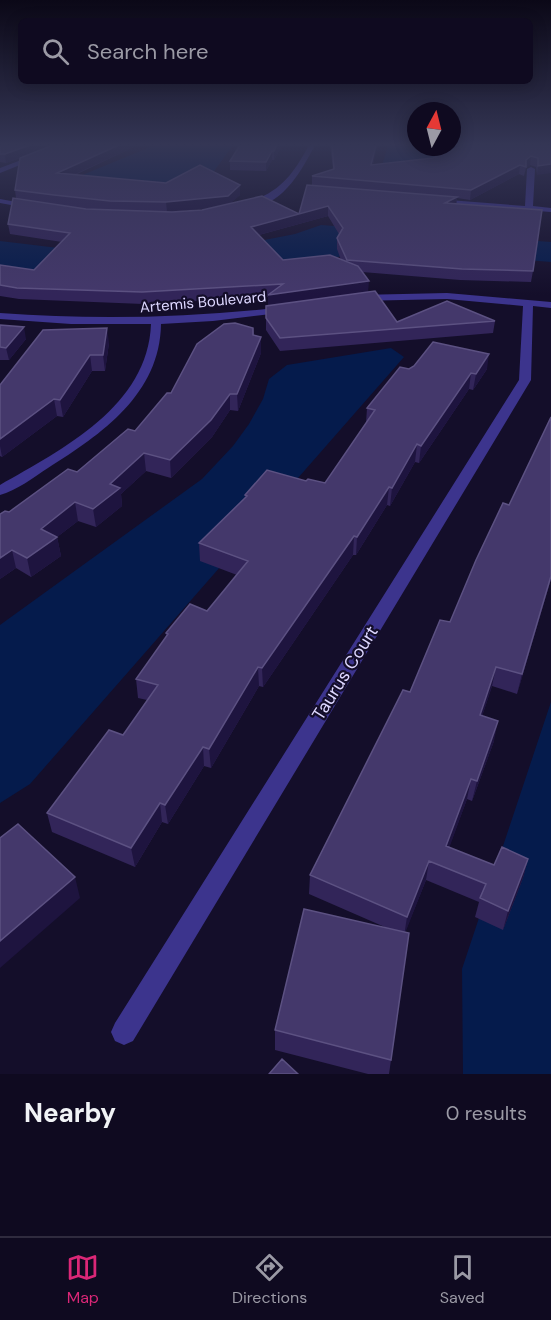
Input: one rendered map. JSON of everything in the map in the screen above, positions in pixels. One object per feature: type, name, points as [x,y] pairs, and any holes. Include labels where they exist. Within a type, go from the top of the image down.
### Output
[{"type":"street","points":[[239,208],[275,195]]},
{"type":"street","points":[[529,208],[530,195]]},
{"type":"street","points":[[0,201],[42,208]]},
{"type":"street","points":[[426,201],[551,210]]},
{"type":"street","points":[[347,300],[419,295],[551,305]]},
{"type":"street","name":"Taurus Court","points":[[124,1032],[525,380],[528,303]]},
{"type":"street","name":"Artemis Boulevard","points":[[0,316],[67,321],[156,322],[229,317],[294,308]]},
{"type":"street","points":[[0,491],[75,444],[110,415],[134,391],[148,366],[156,336],[156,322]]},
{"type":"water","points":[[321,225],[551,242],[551,262],[489,257],[355,255],[221,270],[58,273],[0,266],[0,241],[92,252],[239,245],[295,234]]},
{"type":"water","points":[[391,348],[404,357],[30,784],[0,803],[0,625],[202,479],[233,446],[249,424],[263,399],[269,379],[287,365]]},
{"type":"water","points":[[551,702],[551,1074],[463,1074],[462,969]]},
{"type":"building","points":[[55,195],[229,195],[166,202],[110,201]]},
{"type":"building","points":[[304,195],[434,195],[457,197],[445,203],[542,210],[533,271],[462,269],[347,260],[337,238],[343,228],[328,206],[299,214]]},
{"type":"building","points":[[262,196],[299,214],[251,227],[283,260],[330,255],[358,266],[369,281],[268,295],[283,284],[142,292],[17,288],[0,285],[0,265],[34,270],[70,233],[8,224],[13,198],[86,209],[172,212],[202,210]]},
{"type":"building","points":[[375,291],[397,322],[447,301],[495,321],[280,338],[266,318],[266,306]]},
{"type":"building","points":[[235,323],[253,328],[253,335],[261,337],[237,394],[230,394],[211,420],[170,460],[144,453],[110,484],[120,488],[93,509],[75,502],[41,529],[57,537],[27,558],[12,550],[0,558],[0,514],[5,511],[9,512],[68,469],[77,472],[128,429],[135,431],[167,393],[171,393],[197,344],[224,324]]},
{"type":"building","points":[[0,325],[24,327],[6,348],[0,347]]},
{"type":"building","points":[[107,328],[103,355],[90,355],[60,400],[54,399],[0,439],[0,385],[43,330]]},
{"type":"building","points":[[433,342],[489,354],[476,374],[471,373],[421,446],[417,444],[392,488],[389,487],[357,537],[354,536],[262,668],[258,667],[209,749],[203,747],[165,805],[160,803],[131,848],[47,813],[109,730],[123,735],[158,685],[136,679],[168,634],[166,633],[190,604],[207,611],[248,561],[199,543],[247,496],[245,495],[267,470],[306,481],[308,479],[325,483],[375,410],[367,408],[400,367],[409,369],[414,366]]},
{"type":"building","points":[[551,417],[551,576],[522,674],[496,667],[480,715],[498,721],[477,781],[471,779],[446,846],[494,865],[502,847],[528,859],[508,911],[480,898],[486,884],[429,861],[407,917],[310,875],[403,690],[410,692],[440,620],[450,622],[503,503],[509,505]]},
{"type":"building","points":[[18,824],[75,877],[0,941],[0,838]]},
{"type":"building","points":[[304,909],[409,933],[391,1060],[275,1030]]},
{"type":"building","points":[[282,1059],[298,1074],[269,1074]]}]
